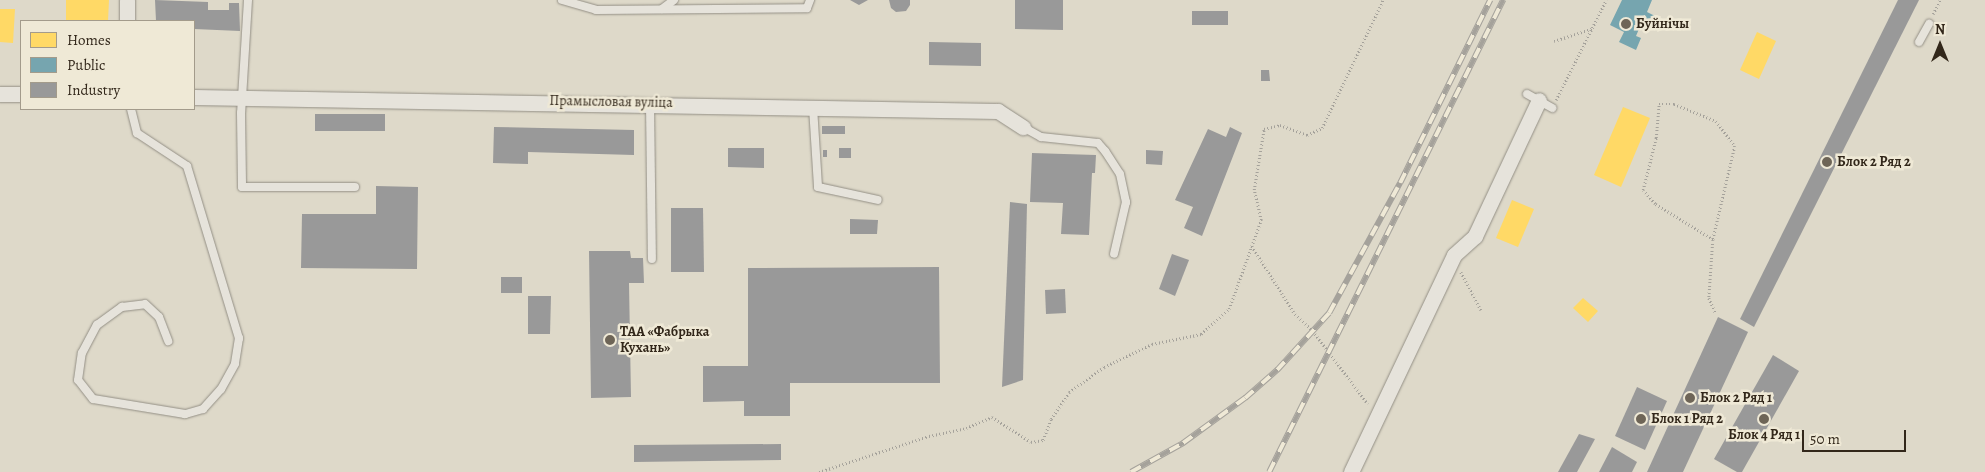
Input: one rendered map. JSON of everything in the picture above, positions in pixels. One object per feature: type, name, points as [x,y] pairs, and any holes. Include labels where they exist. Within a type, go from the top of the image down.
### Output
[{"type":"street","points":[[127,0],[127,20]]},
{"type":"street","points":[[0,94],[20,94]]},
{"type":"street","name":"Прамысловая вуліца","points":[[195,97],[998,110],[1023,126]]},
{"type":"street","points":[[1352,472],[1454,255],[1475,236],[1539,101]]},
{"type":"lane","points":[[248,0],[241,97],[242,188],[355,188]]},
{"type":"lane","points":[[562,0],[596,10],[808,8],[810,0]]},
{"type":"lane","points":[[662,9],[674,0]]},
{"type":"lane","points":[[1919,42],[1929,24]]},
{"type":"lane","points":[[650,103],[652,259]]},
{"type":"lane","points":[[813,107],[818,187],[878,200]]},
{"type":"lane","points":[[131,110],[137,133],[187,166],[239,338],[235,364],[221,389],[202,408],[185,414],[92,399],[78,380],[82,353],[97,325],[122,307],[145,304],[158,317],[168,341]]},
{"type":"lane","points":[[1023,126],[1041,137],[1087,140],[1098,143],[1106,151],[1120,174],[1126,202],[1114,254]]},
{"type":"path","points":[[819,472],[929,436],[966,428],[992,417],[1031,442],[1043,440],[1051,419],[1070,392],[1104,367],[1152,344],[1200,334],[1230,309],[1261,220],[1254,190],[1264,129],[1280,125],[1307,135],[1322,128],[1383,0]]},
{"type":"path","points":[[1539,101],[1592,29],[1606,0]]},
{"type":"path","points":[[1929,24],[1940,0]]},
{"type":"path","points":[[1554,42],[1592,29]]},
{"type":"path","points":[[1713,240],[1655,204],[1643,190],[1656,138],[1659,104],[1674,104],[1716,121],[1735,146],[1713,240],[1710,298],[1716,314]]},
{"type":"path","points":[[1252,246],[1295,314],[1313,331],[1377,417]]},
{"type":"path","points":[[1454,255],[1481,310]]},
{"type":"building: Homes","points":[[66,0],[109,0],[108,20],[66,20]]},
{"type":"building: Homes","points":[[0,9],[15,9],[13,43],[0,42]]},
{"type":"building: Homes","points":[[1757,32],[1776,41],[1759,79],[1740,70]]},
{"type":"building: Homes","points":[[1623,107],[1650,118],[1621,187],[1594,175]]},
{"type":"building: Homes","points":[[1512,200],[1534,209],[1518,247],[1496,238]]},
{"type":"building: Homes","points":[[1583,298],[1598,311],[1588,322],[1573,308]]},
{"type":"building: Public","name":"Буйнічы","points":[[1622,0],[1652,0],[1647,12],[1655,16],[1650,26],[1642,22],[1636,36],[1641,38],[1636,50],[1619,42],[1624,32],[1610,25]]},
{"type":"building: Industry","points":[[155,0],[208,2],[208,10],[229,10],[229,3],[239,3],[240,31],[195,29],[195,20],[156,20]]},
{"type":"building: Industry","points":[[850,0],[868,0],[859,5]]},
{"type":"building: Industry","points":[[889,0],[910,0],[910,5],[906,11],[896,12],[891,8]]},
{"type":"building: Industry","points":[[1015,0],[1063,0],[1063,30],[1015,29]]},
{"type":"building: Industry","name":"Блок 2 Ряд 2","points":[[1898,0],[1919,0],[1754,327],[1740,319]]},
{"type":"building: Industry","points":[[1192,11],[1228,11],[1228,25],[1192,25]]},
{"type":"building: Industry","points":[[929,42],[981,43],[981,66],[929,65]]},
{"type":"building: Industry","points":[[1261,70],[1269,70],[1270,81],[1261,81]]},
{"type":"building: Industry","points":[[315,114],[385,114],[385,131],[315,131]]},
{"type":"building: Industry","points":[[822,126],[845,126],[845,134],[822,134]]},
{"type":"building: Industry","points":[[494,127],[634,130],[634,155],[528,152],[528,164],[493,163]]},
{"type":"building: Industry","points":[[1230,127],[1242,133],[1202,236],[1184,228],[1193,207],[1175,200],[1208,129],[1226,137]]},
{"type":"building: Industry","points":[[728,148],[764,148],[764,168],[728,167]]},
{"type":"building: Industry","points":[[839,148],[851,148],[851,158],[839,158]]},
{"type":"building: Industry","points":[[823,150],[827,150],[827,157],[823,157]]},
{"type":"building: Industry","points":[[1146,150],[1163,151],[1162,165],[1146,164]]},
{"type":"building: Industry","points":[[1032,153],[1096,155],[1095,173],[1092,173],[1089,235],[1061,234],[1063,203],[1030,202]]},
{"type":"building: Industry","points":[[376,186],[418,187],[417,269],[301,268],[302,214],[376,214]]},
{"type":"building: Industry","points":[[1010,202],[1027,204],[1023,380],[1002,387]]},
{"type":"building: Industry","points":[[671,208],[703,208],[704,272],[671,272]]},
{"type":"building: Industry","points":[[850,219],[878,220],[877,234],[850,234]]},
{"type":"building: Industry","name":"ТАА «Фабрыка Кухань»","points":[[589,251],[630,251],[631,258],[643,258],[644,283],[629,283],[631,397],[591,398]]},
{"type":"building: Industry","points":[[1172,254],[1189,260],[1175,296],[1159,289]]},
{"type":"building: Industry","points":[[939,267],[940,383],[790,383],[790,416],[744,416],[744,401],[703,402],[703,366],[748,366],[748,268]]},
{"type":"building: Industry","points":[[501,277],[522,277],[522,293],[501,293]]},
{"type":"building: Industry","points":[[1065,289],[1066,313],[1046,314],[1045,290]]},
{"type":"building: Industry","points":[[528,296],[551,296],[550,334],[528,334]]},
{"type":"building: Industry","points":[[1718,317],[1748,332],[1683,472],[1647,472]]},
{"type":"building: Industry","points":[[1773,355],[1799,371],[1742,472],[1737,472],[1714,459]]},
{"type":"building: Industry","name":"Блок 1 Ряд 2","points":[[1637,387],[1667,401],[1645,450],[1615,436]]},
{"type":"building: Industry","points":[[1579,434],[1595,439],[1577,472],[1558,472]]},
{"type":"building: Industry","points":[[781,444],[781,460],[634,462],[634,445]]},
{"type":"building: Industry","points":[[1612,447],[1637,462],[1632,472],[1599,472]]},
{"type":"railway","points":[[1131,472],[1183,443],[1245,398],[1277,370],[1329,313],[1400,183],[1490,0]]},
{"type":"railway","points":[[1269,472],[1503,0]]},
{"type":"place","name":"Буйнічы","points":[[1626,24]]},
{"type":"place","name":"Блок 2 Ряд 2","points":[[1827,162]]},
{"type":"place","name":"ТАА «Фабрыка Кухань»","points":[[610,340]]},
{"type":"place","name":"Блок 2 Ряд 1","points":[[1690,398]]},
{"type":"place","name":"Блок 1 Ряд 2","points":[[1641,419]]},
{"type":"place","name":"Блок 4 Ряд 1","points":[[1764,419]]}]
